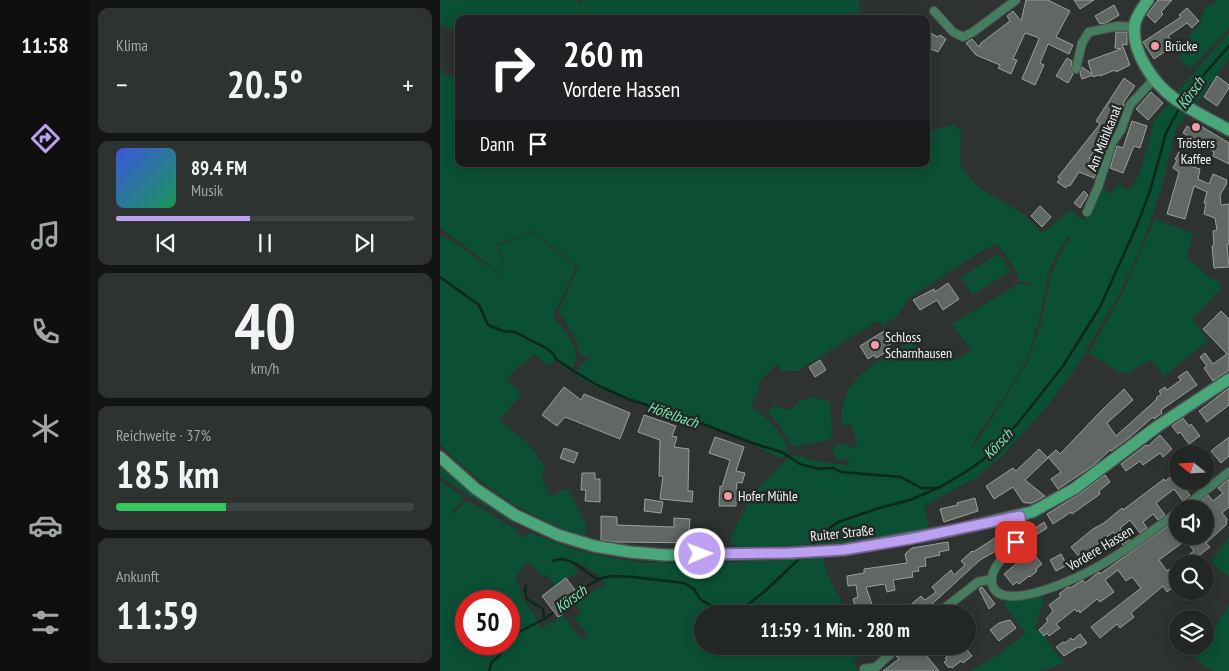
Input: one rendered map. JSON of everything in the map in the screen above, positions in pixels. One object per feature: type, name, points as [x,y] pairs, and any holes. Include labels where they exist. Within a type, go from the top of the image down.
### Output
[{"type":"main road","points":[[1148,0],[1138,16],[1135,27],[1138,50],[1144,63],[1154,79],[1173,98],[1229,130]]},
{"type":"main road","name":"Ruiter Straße","points":[[440,457],[476,489],[515,515],[558,535],[588,545],[630,552],[665,555],[789,553],[852,549],[896,542],[1020,516],[1044,506],[1068,493],[1158,426],[1229,379]]},
{"type":"street","points":[[934,11],[952,30],[963,37],[973,32],[1016,0]]},
{"type":"street","points":[[1076,69],[1082,43],[1089,32],[1118,26],[1135,27]]},
{"type":"street","name":"Am Mühlkanal","points":[[1087,212],[1098,187],[1112,143],[1121,130],[1130,105],[1154,79]]},
{"type":"street","points":[[1193,500],[1229,472]]},
{"type":"street","points":[[949,605],[976,583],[992,579],[994,569],[1018,538],[1021,526],[1020,516]]},
{"type":"street","name":"Vordere Hassen","points":[[992,579],[996,590],[1007,596],[1022,596],[1045,590],[1076,578],[1099,566],[1169,518]]},
{"type":"street","points":[[864,669],[876,667],[889,655]]},
{"type":"green space","points":[[440,0],[576,0],[581,4],[583,2],[581,0],[859,0],[860,15],[455,15],[455,30],[440,24]]},
{"type":"green space","points":[[1218,0],[1229,0],[1229,28],[1190,69],[1178,57],[1192,45],[1188,39],[1190,34],[1203,21],[1200,17],[1204,13],[1203,8]]},
{"type":"green space","points":[[1229,32],[1229,58],[1196,104],[1177,92]]},
{"type":"green space","points":[[440,69],[445,74],[455,76],[455,167],[930,167],[930,131],[954,125],[961,131],[961,167],[978,187],[1024,214],[1042,233],[1070,210],[1083,220],[1100,188],[1112,194],[1117,184],[1129,190],[1137,179],[1152,126],[1159,114],[1169,104],[1187,115],[1176,129],[1159,197],[1142,244],[1115,302],[1075,369],[1049,404],[1003,455],[976,478],[924,506],[929,529],[840,544],[739,547],[732,544],[730,538],[753,494],[792,454],[821,462],[849,465],[848,459],[841,461],[835,458],[833,450],[835,446],[841,443],[847,444],[851,449],[857,444],[851,424],[842,426],[842,409],[846,395],[862,373],[912,341],[924,363],[947,349],[954,360],[971,351],[952,324],[1018,284],[1031,286],[1032,284],[1027,282],[1018,282],[1016,271],[998,244],[983,250],[909,298],[896,318],[887,321],[885,326],[876,321],[798,371],[781,371],[778,364],[758,382],[760,386],[752,408],[769,420],[779,432],[788,451],[782,459],[708,426],[601,389],[575,375],[582,363],[591,357],[590,355],[584,357],[581,355],[576,340],[559,311],[578,267],[533,231],[497,244],[504,268],[499,245],[533,232],[576,267],[553,316],[568,335],[575,349],[575,364],[571,372],[555,361],[547,366],[535,354],[518,367],[507,380],[522,394],[499,420],[527,442],[541,461],[546,471],[540,475],[551,496],[567,488],[587,526],[584,536],[542,520],[506,499],[473,475],[440,444],[440,235],[460,246],[508,281],[440,228]],"holes":[[[1068,236],[1070,238],[1058,257],[1051,276],[1041,323],[1027,364],[973,448],[971,445],[1016,379],[1027,359],[1040,315],[1048,275],[1056,255]]]},
{"type":"green space","points":[[1155,219],[1193,234],[1187,258],[1210,278],[1218,281],[1221,289],[1192,319],[1208,340],[1164,377],[1151,360],[1127,373],[1120,373],[1089,353],[1122,294]]},
{"type":"green space","points":[[999,253],[1010,272],[972,295],[961,277]]},
{"type":"green space","points":[[814,397],[830,402],[832,438],[793,447],[779,425],[768,413],[774,406],[792,410],[799,400]]},
{"type":"green space","points":[[440,462],[515,520],[513,523],[440,477]]},
{"type":"green space","points":[[440,481],[463,497],[452,512],[454,514],[464,502],[470,502],[516,529],[518,534],[524,537],[531,533],[578,551],[617,559],[647,563],[717,563],[824,557],[827,574],[842,605],[694,605],[694,655],[861,655],[853,661],[858,671],[440,671]]},
{"type":"green space","points":[[1229,536],[1229,577],[1214,565],[1214,558]]},
{"type":"green space","points":[[1041,596],[1044,600],[1034,630],[1039,630],[1064,663],[1040,671],[971,671],[1002,652],[1026,633],[1004,605],[1007,600],[1025,600]]},
{"type":"green space","points":[[1229,605],[1229,671],[1212,671],[1195,659],[1197,655],[1214,655],[1214,628]]},
{"type":"building","points":[[1026,0],[1048,0],[1070,11],[1056,37],[1073,45],[1069,54],[1048,44],[1040,63],[1044,65],[1035,85],[1022,79],[1039,39],[1037,37],[1025,33],[1013,59],[1017,60],[1011,74],[998,68],[1000,65],[976,55],[966,43],[972,39],[979,47],[981,43],[1010,21],[1007,16],[1013,11],[1021,21]]},
{"type":"building","points":[[1074,0],[1094,0],[1080,9]]},
{"type":"building","points":[[1158,0],[1172,0],[1161,12],[1163,14],[1155,23],[1147,15]]},
{"type":"building","points":[[1114,5],[1119,15],[1106,23],[1100,24],[1095,16]]},
{"type":"building","points":[[1187,8],[1199,21],[1192,28],[1187,23],[1168,36],[1174,45],[1154,59],[1143,42],[1181,17],[1179,15]]},
{"type":"building","points":[[1116,32],[1127,32],[1127,45],[1122,44],[1130,65],[1116,72],[1115,70],[1100,76],[1093,77],[1093,75],[1082,79],[1080,73],[1082,67],[1092,74],[1088,61],[1121,49],[1115,48]]},
{"type":"building","points":[[930,33],[946,39],[938,52],[930,49]]},
{"type":"building","points":[[1067,58],[1072,61],[1071,70],[1073,74],[1068,83],[1056,76]]},
{"type":"building","points":[[1217,76],[1229,85],[1229,88],[1217,106],[1204,97]]},
{"type":"building","points":[[1124,78],[1135,86],[1104,135],[1106,136],[1089,158],[1100,163],[1094,178],[1079,172],[1070,186],[1068,185],[1066,188],[1057,182],[1060,179],[1058,177],[1100,124],[1096,121]]},
{"type":"building","points":[[1151,92],[1163,103],[1148,120],[1136,109]]},
{"type":"building","points":[[1132,121],[1147,126],[1140,148],[1134,146],[1123,173],[1110,168],[1117,146],[1123,148]]},
{"type":"building","points":[[1194,122],[1229,143],[1229,164],[1213,156],[1214,152],[1183,133],[1187,126],[1190,128]]},
{"type":"building","points":[[1179,152],[1187,157],[1183,164],[1200,169],[1198,179],[1209,184],[1213,174],[1227,180],[1220,195],[1221,205],[1229,204],[1229,244],[1227,245],[1229,267],[1214,268],[1213,231],[1217,230],[1215,218],[1204,214],[1207,192],[1194,186],[1185,219],[1167,214],[1179,172],[1173,168]]},
{"type":"building","points":[[1084,191],[1088,195],[1080,208],[1074,203]]},
{"type":"building","points":[[1040,206],[1051,217],[1042,227],[1031,216]]},
{"type":"building","points":[[948,283],[959,299],[943,310],[937,300],[920,310],[913,300],[934,289],[935,292]]},
{"type":"building","points":[[1221,311],[1229,319],[1229,370],[1213,381],[1204,368],[1207,366],[1200,357],[1205,353],[1213,364],[1227,354],[1203,329]]},
{"type":"building","name":"Schloss Scharnhausen","points":[[884,331],[891,344],[885,347],[888,351],[876,358],[874,355],[868,359],[860,346]]},
{"type":"building","points":[[820,360],[826,370],[815,377],[809,367]]},
{"type":"building","points":[[1187,371],[1197,385],[1161,410],[1162,413],[1154,419],[1153,417],[1130,437],[1110,450],[1094,465],[1058,489],[1051,479],[1061,472],[1048,457],[1056,450],[1060,454],[1124,389],[1133,400],[1107,423],[1116,436],[1157,399],[1161,394],[1159,391],[1165,387],[1167,390],[1181,380],[1178,377]]},
{"type":"building","points":[[564,387],[581,400],[584,394],[630,413],[620,439],[565,417],[557,426],[542,415]]},
{"type":"building","points":[[1229,388],[1229,405],[1207,422],[1199,411]]},
{"type":"building","points":[[644,415],[676,426],[672,436],[677,437],[674,447],[689,449],[688,491],[693,491],[692,502],[660,499],[663,476],[659,476],[660,440],[638,432]]},
{"type":"building","points":[[1183,418],[1189,426],[1191,424],[1200,436],[1189,444],[1180,432],[1178,434],[1172,426]]},
{"type":"building","points":[[1160,435],[1169,446],[1169,452],[1163,457],[1160,453],[1143,465],[1140,461],[1126,471],[1121,464],[1146,445],[1148,446]]},
{"type":"building","points":[[715,437],[744,447],[736,471],[745,473],[742,483],[737,482],[736,506],[719,506],[720,486],[722,487],[730,460],[709,453]]},
{"type":"building","points":[[1229,437],[1229,456],[1221,463],[1214,455],[1214,449]]},
{"type":"building","points":[[564,448],[578,453],[574,463],[560,458]]},
{"type":"building","points":[[1039,449],[1048,458],[1025,480],[1045,496],[1032,503],[1026,503],[1023,502],[1013,487],[994,499],[986,486],[1013,468],[1016,471]]},
{"type":"building","points":[[582,473],[595,473],[595,479],[600,479],[600,502],[585,501],[586,490],[581,490]]},
{"type":"building","points":[[1105,475],[1110,482],[1099,491],[1100,494],[1072,514],[1071,512],[1053,524],[1047,514],[1078,495]]},
{"type":"building","points":[[1169,478],[1169,490],[1173,490],[1156,503],[1165,515],[1158,520],[1153,514],[1143,522],[1147,528],[1140,533],[1130,520],[1120,528],[1130,540],[1123,545],[1113,532],[1080,558],[1071,547],[1122,508],[1123,510],[1164,479],[1165,481]]},
{"type":"building","points":[[1229,479],[1229,507],[1222,513],[1227,519],[1226,525],[1214,536],[1214,500],[1223,493],[1218,488]]},
{"type":"building","points":[[1175,490],[1186,490],[1190,495],[1182,500]]},
{"type":"building","points":[[1208,495],[1212,500],[1202,500]]},
{"type":"building","points":[[975,498],[978,511],[944,522],[940,509],[958,505],[957,503]]},
{"type":"building","points":[[645,499],[663,502],[661,513],[644,511]]},
{"type":"building","points":[[601,516],[617,517],[617,525],[674,527],[674,518],[690,519],[689,530],[707,530],[707,543],[613,542],[601,540]]},
{"type":"building","points":[[1044,522],[1047,528],[1030,539],[1027,534]]},
{"type":"building","points":[[1169,525],[1169,545],[1179,545],[1159,560],[1167,571],[1169,570],[1169,591],[1167,592],[1163,586],[1131,613],[1134,617],[1120,628],[1117,624],[1100,638],[1091,627],[1141,588],[1132,577],[1126,581],[1118,570],[1105,580],[1114,592],[1100,602],[1097,599],[1080,613],[1079,610],[1077,612],[1075,609],[1056,624],[1060,628],[1049,636],[1047,633],[1044,636],[1039,630],[1048,621],[1046,619],[1053,611],[1049,605],[1061,596],[1059,594],[1068,587],[1070,588],[1083,580],[1085,583],[1099,572],[1100,574]]},
{"type":"building","points":[[995,538],[1001,548],[980,560],[931,605],[910,605],[921,596],[925,600],[936,592],[932,587],[951,570],[954,575],[965,565],[961,561]]},
{"type":"building","points":[[948,542],[949,550],[939,552],[940,555],[925,558],[926,566],[918,567],[919,571],[912,572],[913,577],[893,580],[895,590],[887,592],[885,584],[866,587],[872,605],[855,605],[853,599],[858,597],[856,585],[848,586],[847,576],[864,573],[864,569],[907,563],[905,554],[912,548]]},
{"type":"building","points":[[1190,545],[1208,545],[1210,547],[1200,555],[1189,555],[1194,551]]},
{"type":"building","points":[[1031,551],[1042,564],[1030,577],[1019,584],[1017,582],[1013,585],[1004,574]]},
{"type":"building","points":[[1061,554],[1067,565],[1056,571],[1050,560]]},
{"type":"building","points":[[566,578],[575,590],[556,605],[563,614],[558,617],[542,596]]},
{"type":"building","points":[[982,587],[995,604],[989,609],[979,589]]},
{"type":"building","points":[[1010,620],[1016,628],[999,641],[990,630],[999,623]]},
{"type":"building","points":[[1080,634],[1087,643],[1080,648],[1078,647],[1064,656],[1056,647],[1071,638],[1073,640]]},
{"type":"building","points":[[926,655],[939,671],[883,671],[899,659],[896,656]]},
{"type":"building","points":[[949,655],[972,656],[952,668],[950,666],[949,668],[944,662],[947,660],[945,658]]},
{"type":"waterway","name":"Körsch","points":[[1184,100],[1192,88],[1229,46]]},
{"type":"waterway","name":"Körsch","points":[[810,548],[823,533],[838,522],[910,500],[940,487],[964,473],[983,460],[1018,423],[1063,366],[1100,307],[1137,225],[1150,191],[1166,133],[1180,107]]},
{"type":"waterway","name":"Höfelbach","points":[[440,277],[479,305],[488,325],[503,331],[515,332],[546,348],[553,353],[556,359],[572,370],[597,385],[628,399],[782,452],[800,464],[819,469],[833,468],[841,472],[901,477],[921,488],[937,488]]},
{"type":"waterway","name":"Körsch","points":[[520,631],[546,618],[589,585],[602,578],[612,576],[684,583],[694,589],[700,599],[714,608],[728,613],[737,613],[764,592],[802,556]]},
{"type":"waterway","name":"Körsch","points":[[553,561],[559,559],[571,562],[598,579]]},
{"type":"waterway","name":"Körsch","points":[[526,586],[527,599],[543,609],[544,619]]},
{"type":"waterway","name":"Körsch","points":[[489,671],[492,662],[499,655]]},
{"type":"place","name":"Brücke","points":[[1155,46]]},
{"type":"place","name":"Trösters Kaffee","points":[[1196,127]]},
{"type":"place","name":"Schloss Scharnhausen","points":[[875,345]]},
{"type":"place","name":"Hofer Mühle","points":[[728,496]]},
{"type":"route","points":[[700,554],[843,550],[910,539],[1020,516],[1021,529],[1016,542]]}]
